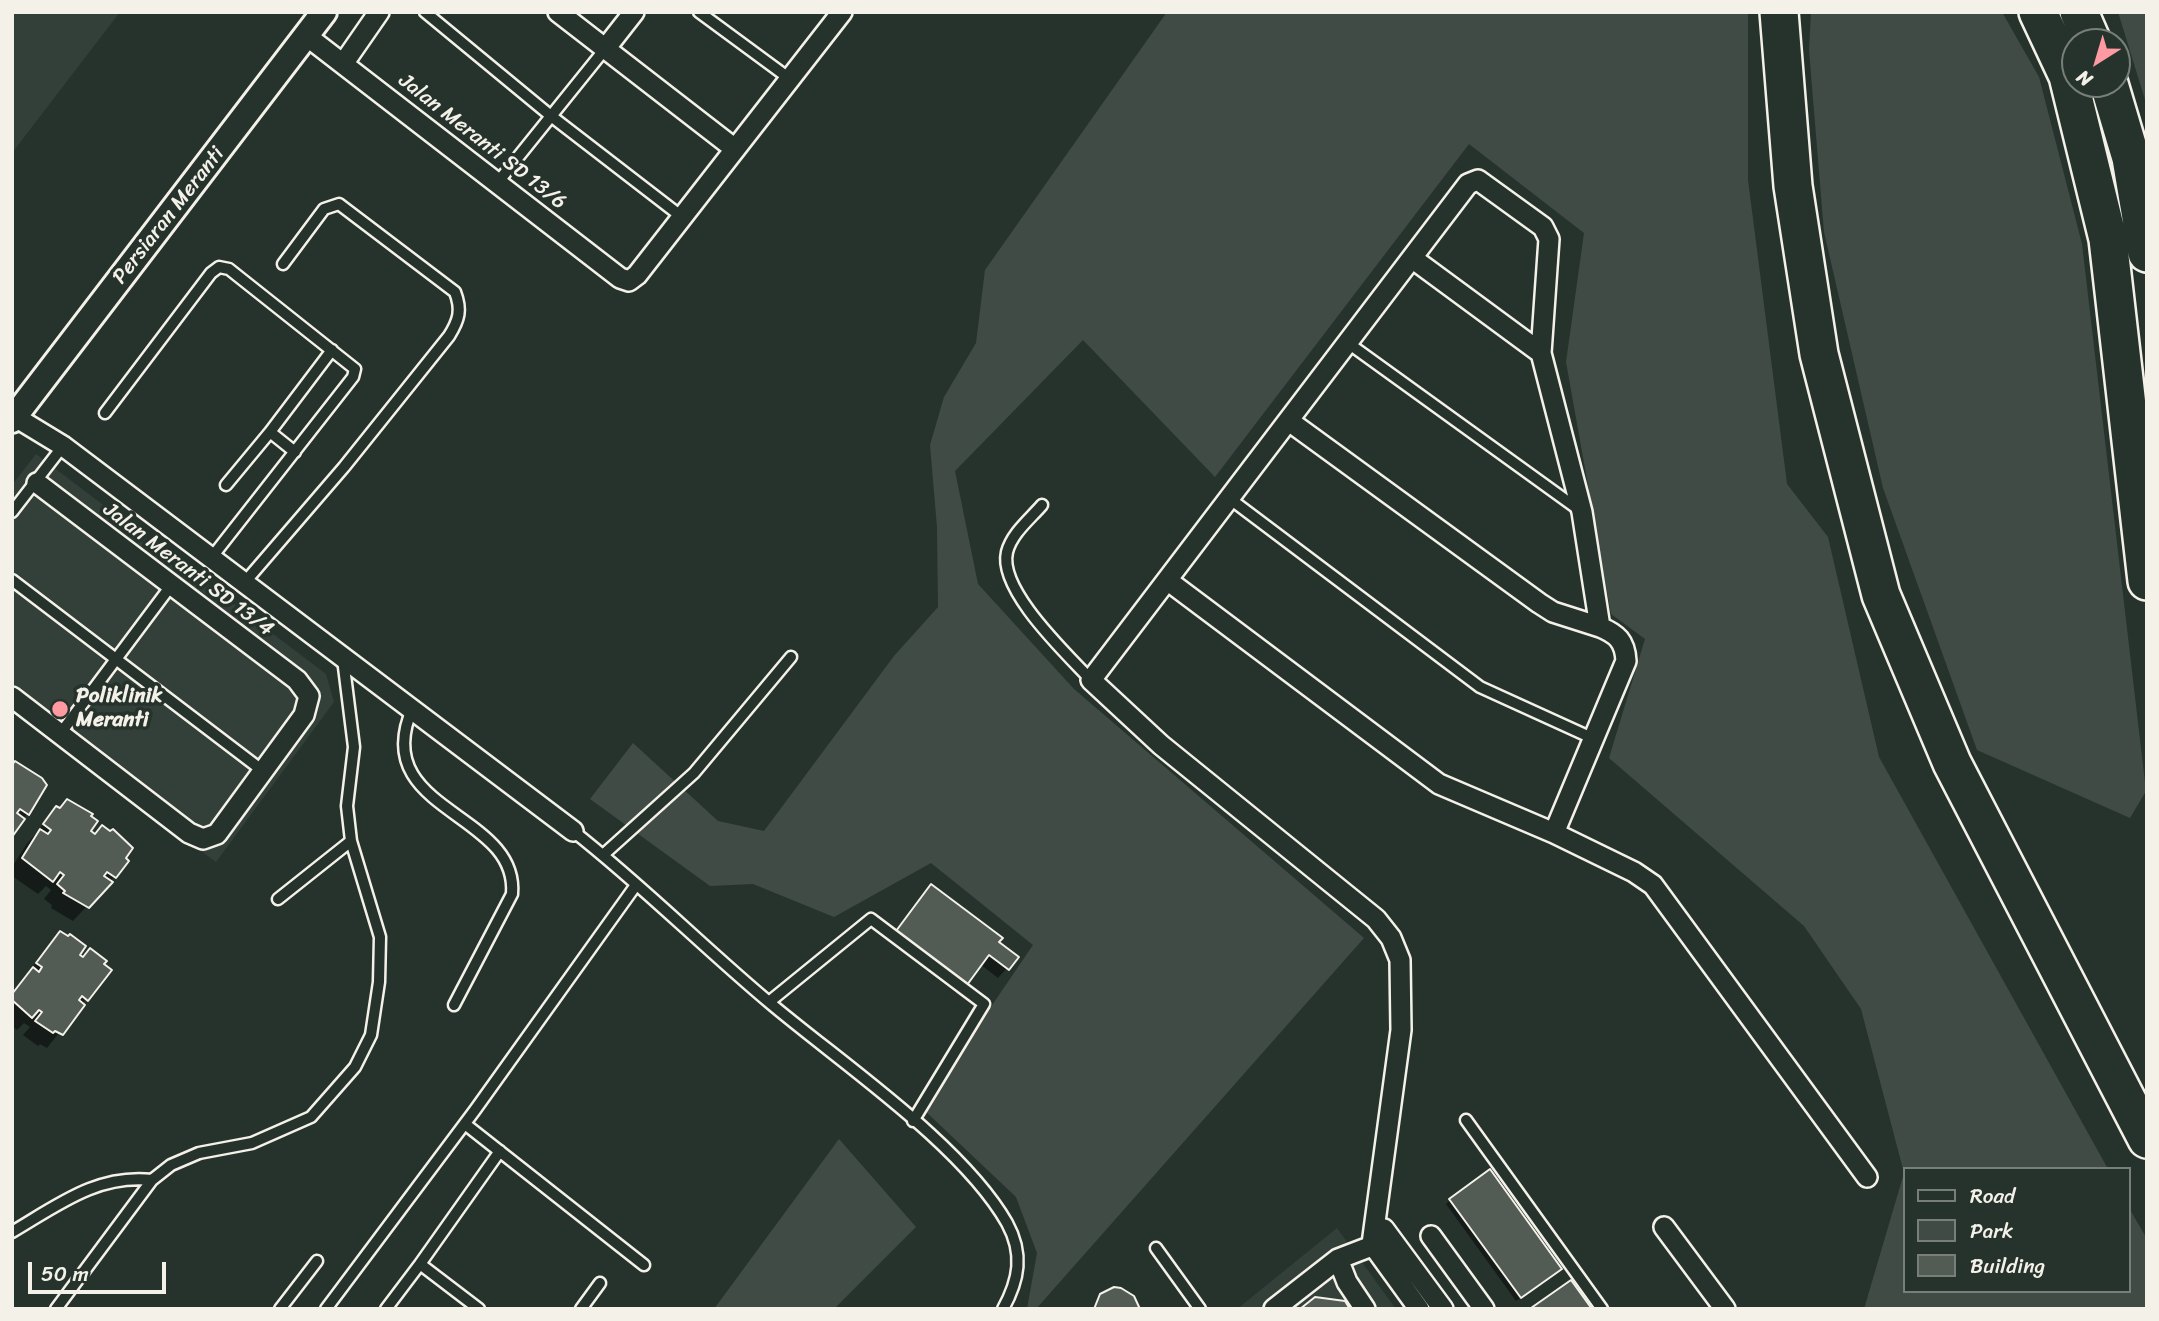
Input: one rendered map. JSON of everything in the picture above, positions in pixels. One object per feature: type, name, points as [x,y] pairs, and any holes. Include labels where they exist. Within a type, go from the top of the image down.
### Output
[{"type":"highway","points":[[1779,12],[1793,186],[1819,354],[1881,595],[1952,763],[2147,1139]]},
{"type":"highway","points":[[2038,12],[2068,76],[2108,239],[2147,580]]},
{"type":"highway","points":[[2113,98],[2131,158],[2147,253]]},
{"type":"street","name":"Persiaran Meranti","points":[[13,417],[308,37],[324,12]]},
{"type":"street","points":[[343,64],[379,12]]},
{"type":"street","points":[[558,12],[735,149]]},
{"type":"street","points":[[605,49],[634,12]]},
{"type":"street","points":[[682,217],[840,13]]},
{"type":"street","name":"Jalan Meranti SD 13/6","points":[[308,37],[620,278],[629,281],[637,275],[682,217]]},
{"type":"street","points":[[1419,1309],[1381,1241],[1377,1215],[1401,1030],[1399,960],[1391,938],[1376,919],[1161,745],[1091,680],[1468,184],[1478,180],[1543,227],[1549,239],[1541,353],[1582,512],[1600,626]]},
{"type":"street","points":[[1412,258],[1541,353]]},
{"type":"street","points":[[13,417],[63,446],[413,707],[573,831]]},
{"type":"street","points":[[1289,421],[1539,603],[1553,612],[1600,626],[1616,634],[1626,647],[1626,661],[1554,833]]},
{"type":"street","name":"Jalan Meranti SD 13/4","points":[[37,483],[170,587],[297,680],[309,695],[304,715],[263,771]]},
{"type":"street","points":[[1167,580],[1439,784],[1554,833],[1634,872],[1653,885],[1867,1177]]},
{"type":"street","points":[[12,697],[189,833],[202,838],[217,834],[263,771]]},
{"type":"street","points":[[1664,1227],[1725,1309]]},
{"type":"street","points":[[1431,1236],[1484,1309]]},
{"type":"street","points":[[1274,1309],[1338,1259],[1381,1241]]},
{"type":"street","points":[[1381,1241],[1443,1309]]},
{"type":"street","points":[[1338,1259],[1347,1282],[1365,1309]]},
{"type":"lane","points":[[425,12],[551,116],[682,217]]},
{"type":"lane","points":[[699,12],[790,79]]},
{"type":"lane","points":[[498,182],[605,49]]},
{"type":"lane","points":[[245,582],[344,467],[449,336],[461,307],[455,292],[339,204],[324,209],[283,264]]},
{"type":"lane","points":[[105,413],[211,273],[219,267],[229,269],[355,369],[353,377],[296,452],[212,557]]},
{"type":"lane","points":[[1348,343],[1582,512]]},
{"type":"lane","points":[[226,485],[332,350]]},
{"type":"lane","points":[[270,432],[296,452]]},
{"type":"lane","points":[[12,512],[63,446]]},
{"type":"lane","points":[[1229,498],[1480,688],[1592,738]]},
{"type":"lane","points":[[1042,505],[1013,538],[1007,554],[1007,567],[1016,590],[1045,630],[1091,680]]},
{"type":"lane","points":[[12,580],[263,771]]},
{"type":"lane","points":[[60,734],[170,587]]},
{"type":"lane","points":[[56,1309],[152,1180],[171,1165],[200,1153],[252,1143],[311,1117],[355,1068],[371,1035],[379,982],[380,937],[351,841],[347,806],[354,747],[343,655]]},
{"type":"lane","points":[[603,855],[694,773],[791,657]]},
{"type":"lane","points":[[413,707],[404,726],[403,754],[406,765],[417,782],[495,848],[507,862],[513,880],[512,894],[454,1005]]},
{"type":"lane","points":[[573,831],[769,1003],[914,1121],[991,1199],[1009,1226],[1018,1258],[1016,1284],[1003,1309]]},
{"type":"lane","points":[[278,899],[351,841]]},
{"type":"lane","points":[[326,1309],[465,1124],[636,885]]},
{"type":"lane","points":[[769,1003],[871,919],[984,1003],[914,1121]]},
{"type":"lane","points":[[1466,1120],[1602,1309]]},
{"type":"lane","points":[[465,1124],[644,1265]]},
{"type":"lane","points":[[386,1309],[500,1151]]},
{"type":"lane","points":[[12,1232],[101,1182],[128,1177],[152,1180]]},
{"type":"lane","points":[[1156,1248],[1200,1309]]},
{"type":"lane","points":[[280,1309],[317,1261]]},
{"type":"lane","points":[[420,1264],[479,1309]]},
{"type":"lane","points":[[580,1309],[600,1283]]},
{"type":"shaded area","points":[[12,12],[120,12],[12,153]]},
{"type":"shaded area","points":[[36,454],[326,674],[334,702],[216,862],[12,711],[12,485]]},
{"type":"shaded area","points":[[1337,1228],[1396,1309],[1237,1309]]},
{"type":"green space","points":[[1167,12],[1748,12],[1748,180],[1787,484],[1828,537],[1879,757],[2107,1167],[1904,1167],[1904,1173],[1861,1009],[1804,926],[1609,758],[1645,639],[1611,614],[1566,362],[1584,233],[1469,144],[1215,477],[1083,340],[955,471],[978,584],[1074,689],[1364,938],[1036,1309],[1027,1309],[1037,1253],[1016,1197],[922,1108],[1033,945],[931,863],[834,917],[753,884],[710,886],[590,799],[633,743],[718,821],[764,831],[894,656],[938,607],[937,527],[930,445],[944,397],[976,343],[985,270]]},
{"type":"green space","points":[[1811,12],[2002,12],[2039,77],[2082,244],[2146,791],[2130,818],[1977,750],[1883,488],[1824,232],[1809,50]]},
{"type":"green space","points":[[2118,12],[2147,12],[2147,106],[2131,54],[2131,28],[2123,28]]},
{"type":"green space","points":[[839,1139],[916,1227],[834,1309],[714,1309]]},
{"type":"green space","points":[[1904,1173],[1904,1293],[2131,1293],[2131,1211],[2147,1239],[2147,1309],[1864,1309]]},
{"type":"building","points":[[15,761],[42,778],[47,785],[29,815],[20,809],[17,813],[25,819],[12,837],[12,765]]},
{"type":"building","points":[[67,799],[93,814],[91,816],[98,821],[91,831],[95,834],[102,825],[110,831],[113,829],[133,848],[126,858],[129,861],[116,878],[107,872],[104,876],[113,882],[89,908],[63,893],[65,891],[57,884],[64,875],[60,872],[53,882],[22,858],[40,829],[48,834],[51,830],[43,824],[56,806],[60,808]]},
{"type":"building","points":[[931,884],[1003,938],[999,942],[1019,957],[1009,970],[989,955],[967,985],[896,931]]},
{"type":"building","points":[[60,931],[68,936],[70,934],[86,946],[80,955],[83,957],[90,948],[107,961],[104,964],[112,970],[88,1001],[82,996],[79,1000],[85,1005],[63,1035],[55,1031],[53,1033],[35,1021],[42,1012],[39,1010],[32,1018],[12,1000],[12,994],[33,967],[39,972],[42,967],[36,963]]},
{"type":"building","points":[[1490,1169],[1562,1269],[1521,1298],[1449,1199]]},
{"type":"building","points":[[1571,1280],[1592,1309],[1531,1309],[1531,1308]]},
{"type":"building","points":[[1114,1287],[1134,1296],[1140,1309],[1094,1309],[1100,1294]]},
{"type":"building","points":[[1315,1297],[1345,1301],[1350,1309],[1300,1309]]},
{"type":"place","name":"Poliklinik Meranti","points":[[60,709]]}]
